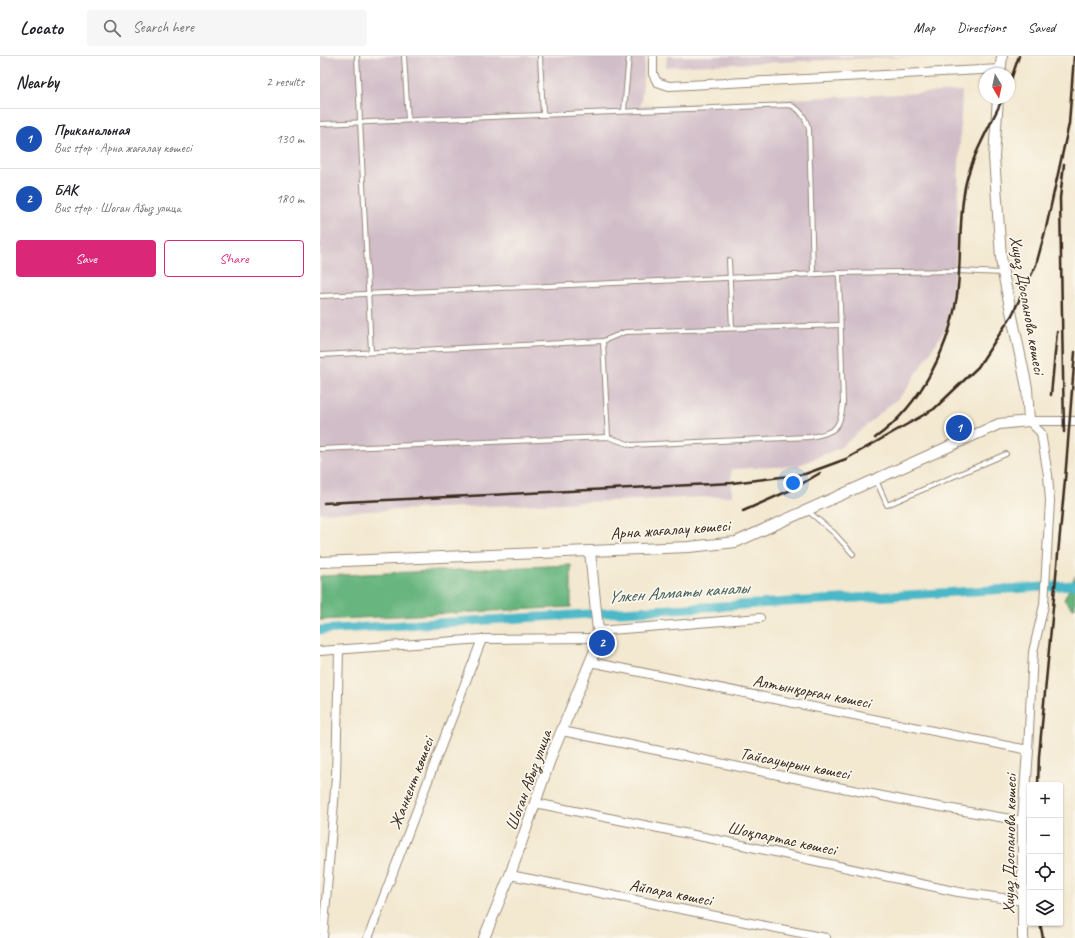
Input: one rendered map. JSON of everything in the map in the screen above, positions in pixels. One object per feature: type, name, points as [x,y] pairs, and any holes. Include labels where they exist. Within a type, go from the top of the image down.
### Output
[{"type":"street","points":[[653,56],[653,74],[657,82],[669,86],[979,73]]},
{"type":"street","points":[[1001,68],[1002,56]]},
{"type":"street","name":"Хиуаз Доспанова көшесі","points":[[998,104],[994,157],[996,208],[1003,273],[1027,388],[1029,421]]},
{"type":"street","points":[[1028,750],[1034,652],[1044,605],[1050,501],[1048,475],[1041,433],[1029,421]]},
{"type":"street","name":"Арна жағалау көшесі","points":[[320,562],[689,548],[736,542],[999,424],[1029,421],[1072,421]]},
{"type":"street","name":"Шоган Абыз улица","points":[[484,938],[510,875],[562,731],[596,648],[597,635],[595,593],[590,551]]},
{"type":"street","points":[[320,651],[482,639],[597,635],[760,618]]},
{"type":"street","name":"Жанкент көшесі","points":[[368,938],[482,639]]},
{"type":"street","points":[[323,938],[336,777],[339,650]]},
{"type":"street","name":"Алтынқорған көшесі","points":[[590,662],[1028,750]]},
{"type":"street","name":"Тайсауырын көшесі","points":[[562,731],[917,803],[1023,821]]},
{"type":"street","name":"Хиуаз Доспанова көшесі","points":[[1023,938],[1023,821],[1028,750]]},
{"type":"street","name":"Шоқпартас көшесі","points":[[535,803],[958,892],[1024,901]]},
{"type":"street","name":"Айпара көшесі","points":[[510,875],[826,938]]},
{"type":"lane","points":[[357,56],[370,352]]},
{"type":"lane","points":[[404,56],[408,120]]},
{"type":"lane","points":[[540,56],[542,114]]},
{"type":"lane","points":[[624,111],[629,56]]},
{"type":"lane","points":[[320,124],[790,105],[798,109],[804,116],[809,130],[813,274]]},
{"type":"lane","points":[[729,260],[732,328]]},
{"type":"lane","points":[[320,296],[839,273],[958,271],[1003,273]]},
{"type":"lane","points":[[320,449],[608,437],[631,445],[810,437],[824,434],[834,428],[842,420],[843,403],[839,273]]},
{"type":"lane","points":[[320,355],[603,341],[625,332],[840,325]]},
{"type":"lane","points":[[603,341],[608,437]]},
{"type":"lane","points":[[876,480],[888,505],[1006,454]]},
{"type":"lane","points":[[806,510],[834,533],[853,554]]},
{"type":"shaded area","points":[[320,56],[645,56],[641,106],[962,91],[955,267],[946,328],[904,393],[841,447],[797,466],[731,469],[732,496],[320,513]]},
{"type":"shaded area","points":[[667,56],[922,56],[666,67]]},
{"type":"green space","points":[[571,565],[571,607],[320,620],[320,576]]},
{"type":"green space","points":[[1075,576],[1075,608],[1072,608],[1064,600]]},
{"type":"waterway","name":"Үлкен Алматы каналы","points":[[320,630],[1075,585]]},
{"type":"railway","points":[[1015,68],[1019,56]]},
{"type":"railway","points":[[324,503],[732,483],[805,474],[846,459],[934,409],[978,367],[1012,315],[1036,265],[1046,228],[1069,124],[1074,56]]},
{"type":"railway","points":[[875,438],[892,424],[907,408],[920,390],[932,371],[949,330],[955,308],[958,287],[961,216],[966,181],[986,132],[1000,104]]},
{"type":"railway","points":[[1064,164],[1060,198],[1064,432]]},
{"type":"railway","points":[[1051,395],[1057,332]]},
{"type":"railway","points":[[1038,782],[1039,756],[1065,480],[1075,352]]},
{"type":"railway","points":[[743,511],[793,489],[820,473]]},
{"type":"railway","points":[[1041,926],[1043,938]]},
{"type":"place","name":"Приканальная","points":[[959,428]]},
{"type":"place","name":"БАК","points":[[602,643]]}]
